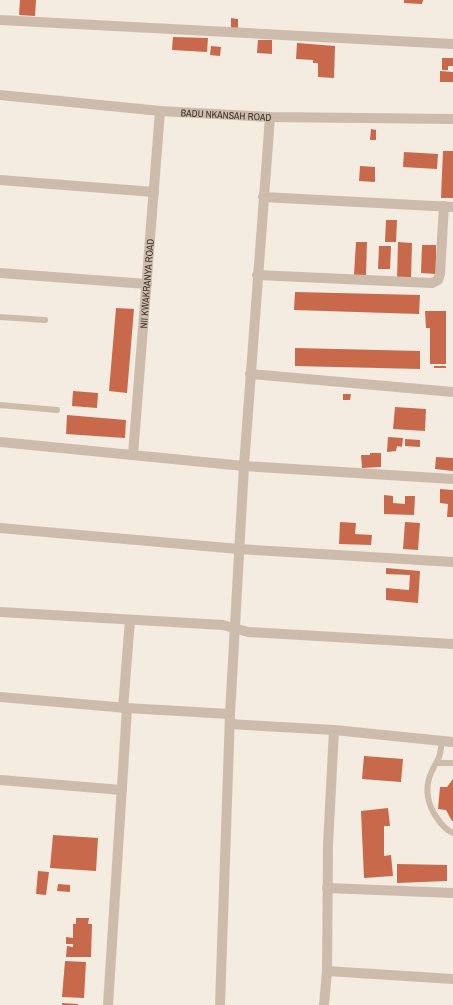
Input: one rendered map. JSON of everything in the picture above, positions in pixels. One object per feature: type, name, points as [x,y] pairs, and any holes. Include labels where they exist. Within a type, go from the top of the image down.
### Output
[{"type":"street","points":[[0,20],[453,44]]},
{"type":"street","name":"BADU NKANSAH ROAD","points":[[0,95],[160,111],[270,117],[453,119]]},
{"type":"street","name":"NII KWAKRANYA ROAD","points":[[133,455],[160,111]]},
{"type":"street","points":[[220,1005],[230,719],[244,466],[257,275],[270,117]]},
{"type":"street","points":[[0,180],[154,192]]},
{"type":"street","points":[[257,275],[432,282],[438,280],[449,206],[263,197]]},
{"type":"street","points":[[0,273],[147,284]]},
{"type":"street","points":[[250,374],[453,392]]},
{"type":"street","points":[[0,442],[244,466],[453,480]]},
{"type":"street","points":[[0,528],[240,548],[453,562]]},
{"type":"street","points":[[0,612],[223,624],[248,632],[453,644]]},
{"type":"street","points":[[108,1005],[122,790],[130,620]]},
{"type":"street","points":[[0,697],[125,708],[453,742]]},
{"type":"street","points":[[324,1005],[327,971],[328,845],[334,730]]},
{"type":"street","points":[[0,780],[122,790]]},
{"type":"street","points":[[327,888],[453,892]]},
{"type":"street","points":[[327,971],[453,979]]},
{"type":"lane","points":[[0,317],[44,320]]},
{"type":"lane","points":[[0,405],[57,410]]},
{"type":"lane","points":[[442,741],[439,756],[426,785],[428,802],[431,810],[440,823],[453,833]]},
{"type":"lane","points":[[436,763],[453,763]]},
{"type":"building","points":[[20,0],[36,0],[35,16],[19,15]]},
{"type":"building","points":[[404,0],[423,0],[422,4],[404,3]]},
{"type":"building","points":[[231,18],[238,19],[238,30],[231,30]]},
{"type":"building","points":[[173,37],[208,38],[207,52],[172,50]]},
{"type":"building","points":[[258,40],[272,40],[272,54],[257,53]]},
{"type":"building","points":[[297,43],[335,46],[334,78],[318,77],[318,63],[313,63],[313,60],[296,59]]},
{"type":"building","points":[[211,46],[221,47],[220,56],[210,55]]},
{"type":"building","points":[[442,58],[453,58],[453,66],[448,66],[448,70],[442,70]]},
{"type":"building","points":[[440,71],[453,72],[453,82],[440,82]]},
{"type":"building","points":[[371,129],[376,130],[376,140],[370,140]]},
{"type":"building","points":[[443,151],[453,151],[453,198],[441,198]]},
{"type":"building","points":[[404,152],[438,154],[437,169],[403,167]]},
{"type":"building","points":[[360,166],[375,167],[375,182],[359,181]]},
{"type":"building","points":[[386,220],[397,220],[396,242],[385,242]]},
{"type":"building","points":[[356,242],[367,242],[366,275],[354,275]]},
{"type":"building","points":[[398,242],[412,243],[411,279],[397,279]]},
{"type":"building","points":[[422,245],[436,245],[436,274],[421,273]]},
{"type":"building","points":[[379,246],[391,246],[390,269],[378,269]]},
{"type":"building","points":[[295,292],[420,295],[419,314],[294,310]]},
{"type":"building","points":[[116,308],[134,309],[127,393],[109,391]]},
{"type":"building","points":[[425,311],[446,311],[446,364],[430,364],[430,328],[426,328]]},
{"type":"building","points":[[295,348],[420,351],[420,369],[295,366]]},
{"type":"building","points":[[434,366],[446,366],[446,368],[434,368]]},
{"type":"building","points":[[73,391],[98,393],[97,408],[72,406]]},
{"type":"building","points":[[343,394],[351,394],[350,400],[343,400]]},
{"type":"building","points":[[395,407],[426,409],[425,431],[393,429]]},
{"type":"building","points":[[67,415],[126,420],[125,438],[66,434]]},
{"type":"building","points":[[388,437],[403,438],[402,447],[397,446],[396,451],[387,452]]},
{"type":"building","points":[[405,439],[420,440],[420,447],[405,446]]},
{"type":"building","points":[[370,453],[381,453],[381,467],[362,468],[361,455],[370,455]]},
{"type":"building","points":[[436,457],[453,458],[453,471],[435,469]]},
{"type":"building","points":[[440,489],[453,490],[453,517],[447,517],[448,504],[440,503]]},
{"type":"building","points":[[384,495],[393,496],[393,503],[405,504],[405,496],[415,496],[414,515],[384,514]]},
{"type":"building","points":[[340,522],[356,523],[355,534],[372,535],[371,545],[339,544]]},
{"type":"building","points":[[405,522],[420,523],[418,550],[403,549]]},
{"type":"building","points":[[386,568],[420,571],[418,603],[386,600],[386,588],[409,590],[410,575],[386,574]]},
{"type":"building","points":[[364,756],[403,759],[401,782],[362,779]]},
{"type":"building","points":[[453,779],[452,821],[446,810],[438,809],[440,787],[447,787]]},
{"type":"building","points":[[388,808],[390,826],[384,826],[384,856],[391,855],[393,876],[364,878],[361,811]]},
{"type":"building","points":[[53,835],[98,838],[96,871],[50,868]]},
{"type":"building","points":[[397,864],[447,865],[447,881],[397,883]]},
{"type":"building","points":[[38,871],[49,872],[46,895],[36,894]]},
{"type":"building","points":[[58,884],[70,885],[70,892],[57,891]]},
{"type":"building","points":[[76,918],[89,918],[88,924],[92,924],[91,957],[66,957],[67,946],[73,947],[73,944],[66,944],[66,937],[73,938],[73,924],[76,924]]},
{"type":"building","points":[[65,961],[86,962],[84,998],[62,997]]},
{"type":"building","points":[[62,1003],[78,1004],[78,1005],[62,1005]]}]
